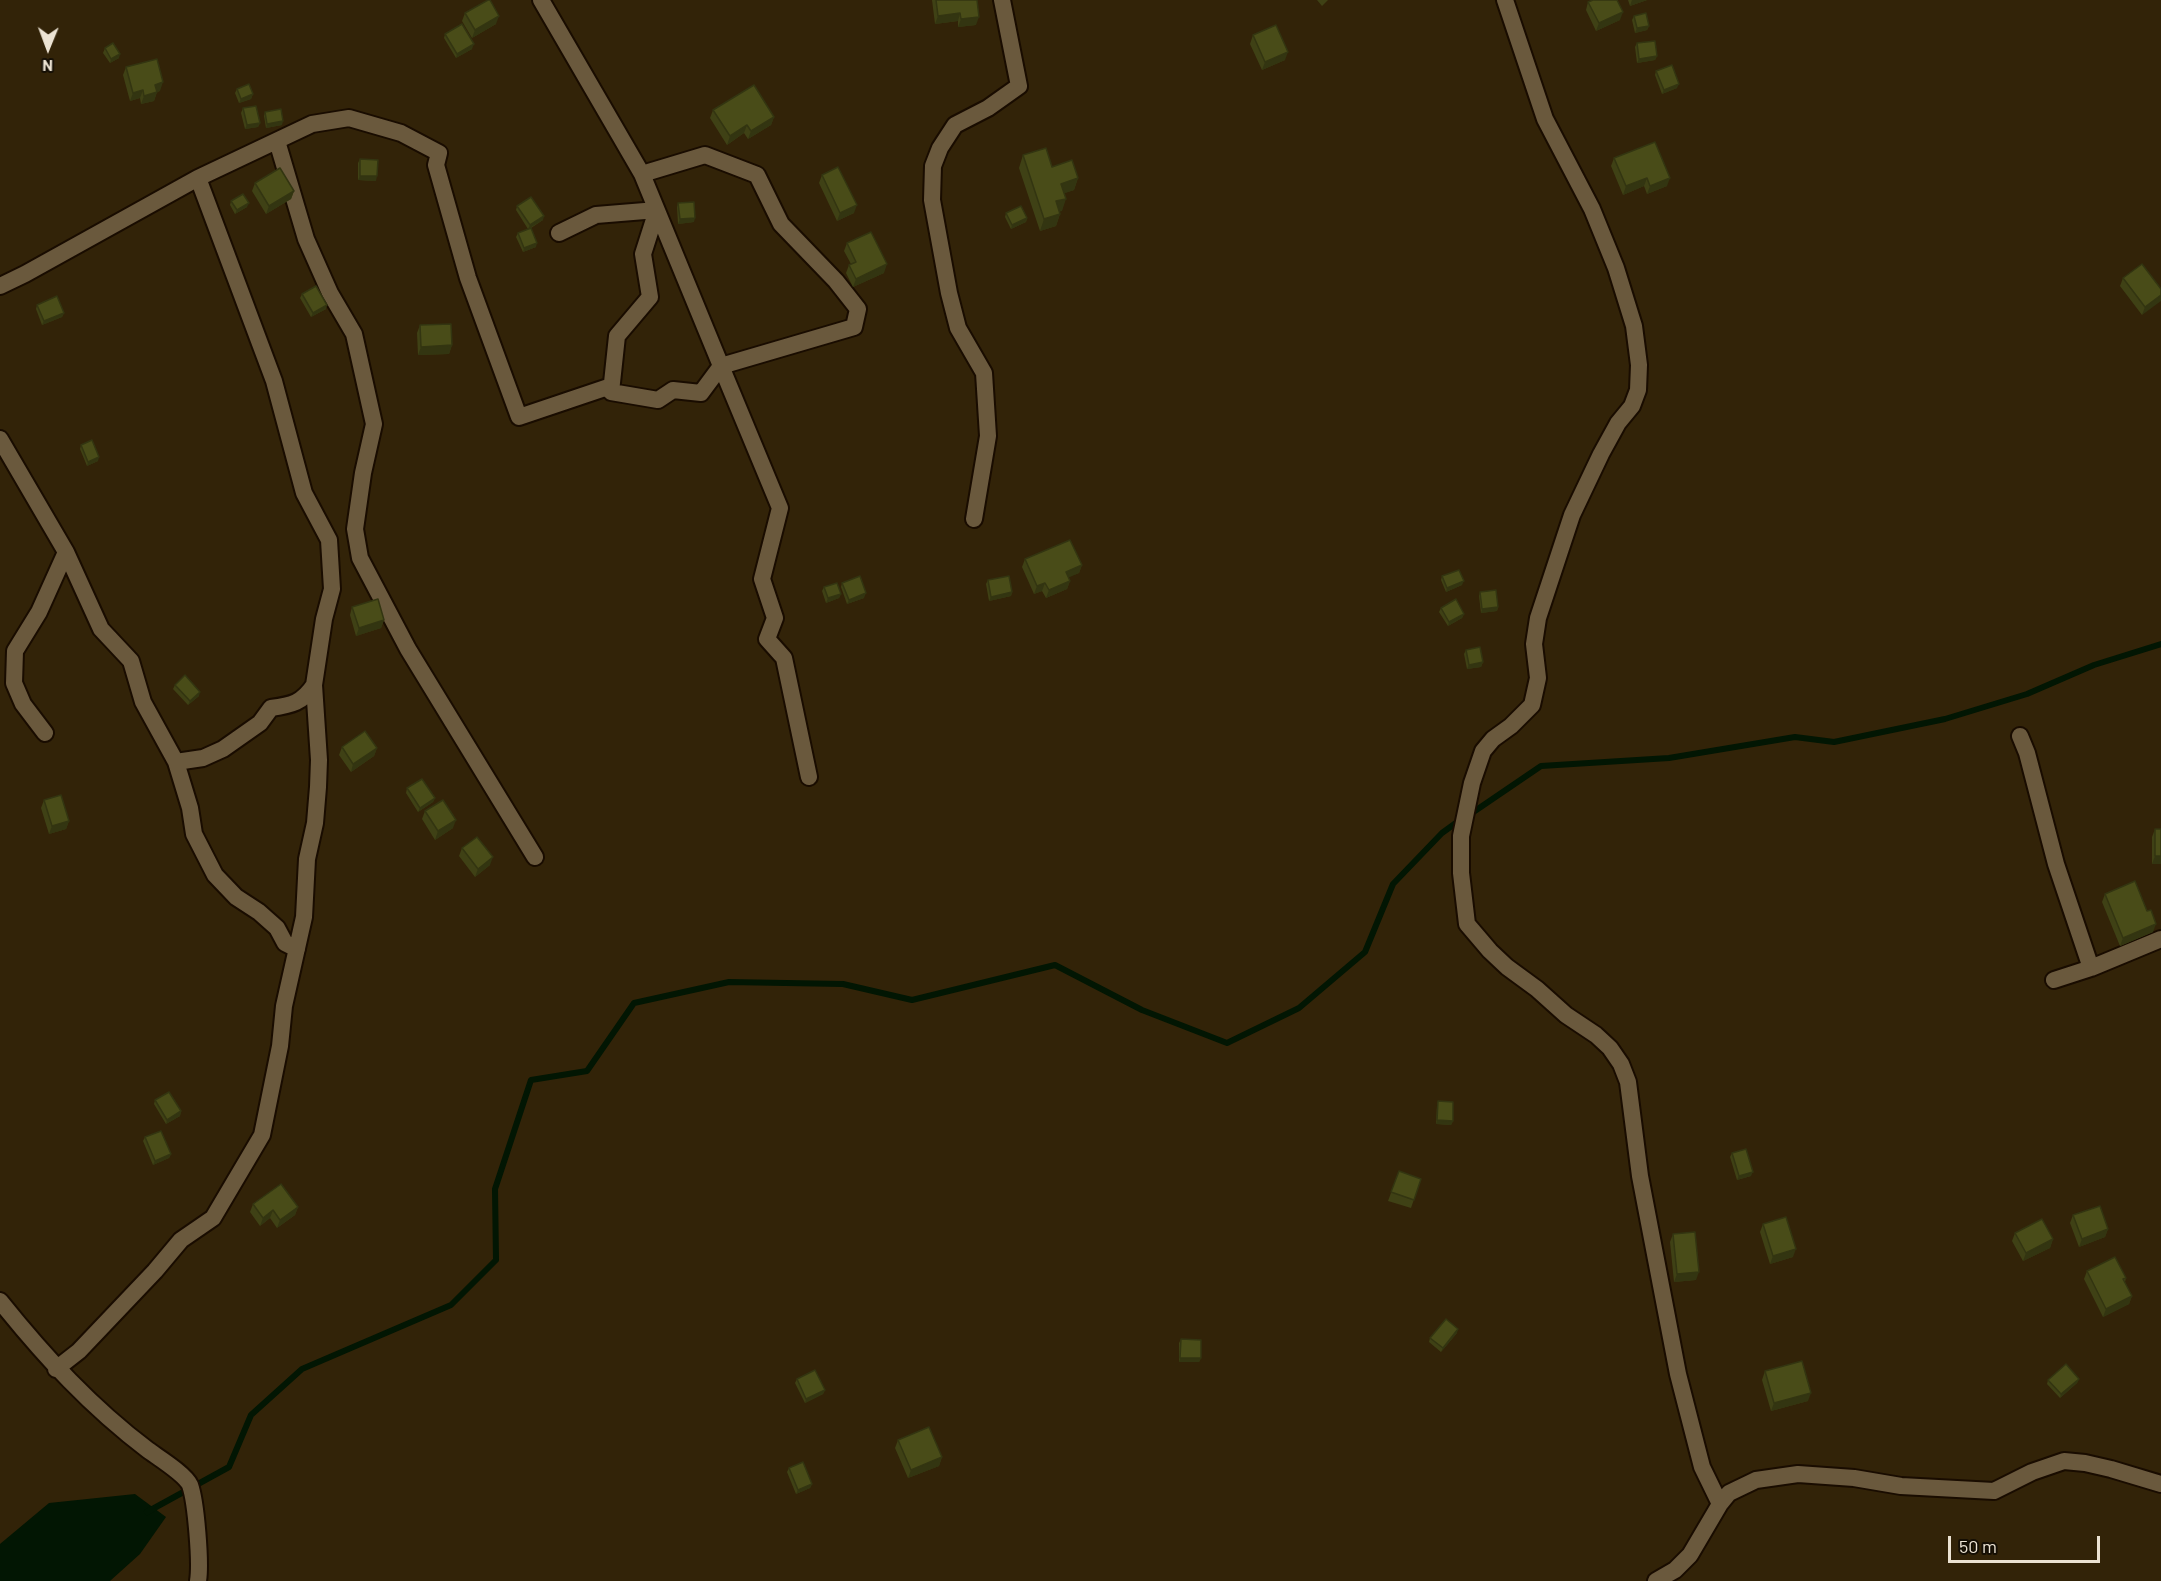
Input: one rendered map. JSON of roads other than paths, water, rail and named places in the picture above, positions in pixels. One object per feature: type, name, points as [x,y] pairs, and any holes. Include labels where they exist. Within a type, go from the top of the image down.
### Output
[{"type":"street","points":[[541,0],[642,174],[780,508],[762,579],[775,618],[767,639],[784,658],[809,777]]},
{"type":"street","points":[[974,519],[988,436],[984,373],[958,328],[949,293],[932,200],[933,166],[940,148],[955,125],[988,108],[1019,86],[1002,0]]},
{"type":"street","points":[[1505,0],[1545,119],[1592,208],[1616,267],[1634,326],[1639,374],[1638,390],[1632,405],[1618,423],[1572,515],[1538,618],[1534,644],[1538,678],[1532,705],[1511,726],[1493,739],[1483,751],[1472,783],[1461,836],[1461,873],[1467,924],[1507,967],[1537,989],[1566,1015],[1596,1035],[1610,1048],[1621,1064],[1628,1082],[1640,1176],[1678,1374],[1702,1467],[1720,1504]]},
{"type":"street","points":[[0,286],[198,178],[312,124],[349,118],[401,133],[439,153],[436,165],[468,278],[519,417],[612,386]]},
{"type":"street","points":[[277,141],[306,239],[330,292],[354,334],[374,424],[363,473],[355,529],[360,558],[408,649],[535,857]]},
{"type":"street","points":[[642,174],[705,155],[756,175],[781,224],[836,281],[858,309],[854,327],[721,366],[701,393],[674,390],[658,400],[611,392],[617,336],[650,297],[643,254],[657,210]]},
{"type":"street","points":[[56,1369],[79,1351],[181,1240],[213,1218],[262,1136],[280,1046],[284,1006],[304,917],[307,859],[315,823],[318,787],[319,760],[314,685],[324,619],[332,589],[330,540],[304,493],[274,381],[198,178]]},
{"type":"street","points":[[559,233],[596,215],[657,210]]},
{"type":"street","points":[[0,439],[66,552],[102,629],[131,661],[143,702],[176,762],[190,808],[194,834],[215,875],[236,897],[259,912],[277,928],[285,943],[297,949]]},
{"type":"street","points":[[45,733],[23,704],[14,683],[15,651],[39,612],[66,552]]},
{"type":"street","points":[[176,762],[203,758],[224,749],[260,723],[271,708],[293,705],[308,694],[314,685]]},
{"type":"street","points":[[2020,736],[2027,753],[2056,864],[2091,968]]},
{"type":"street","points":[[2054,980],[2091,968],[2161,939]]},
{"type":"street","points":[[0,1301],[56,1369],[120,1429],[190,1484],[200,1570],[198,1581]]},
{"type":"street","points":[[1656,1581],[1675,1570],[1690,1555],[1729,1493],[1756,1480],[1798,1474],[1854,1478],[1901,1486],[1994,1491],[2032,1472],[2064,1461],[2111,1469],[2161,1484]]},
{"type":"waterway","points":[[1469,815],[1541,766],[1669,758],[1795,737],[1834,742],[1945,719],[2027,694],[2094,665],[2161,644]]},
{"type":"waterway","points":[[147,1512],[229,1467],[251,1415],[302,1369],[451,1305],[496,1260],[495,1189],[531,1080],[587,1071],[634,1003],[729,982],[843,984],[912,1000],[1055,965],[1142,1010],[1227,1043],[1299,1008],[1365,952],[1393,884],[1442,833],[1460,820]]}]
